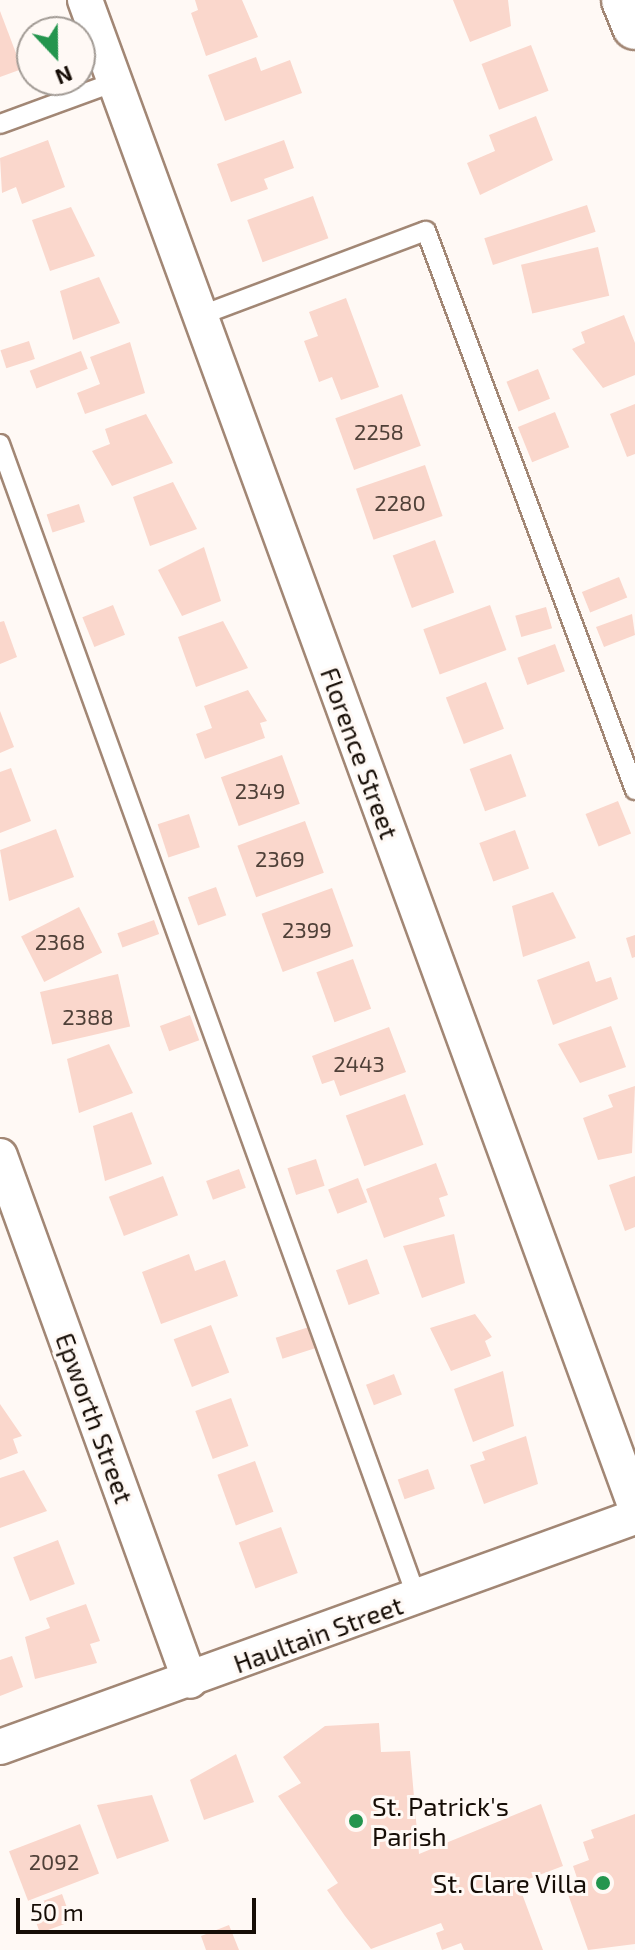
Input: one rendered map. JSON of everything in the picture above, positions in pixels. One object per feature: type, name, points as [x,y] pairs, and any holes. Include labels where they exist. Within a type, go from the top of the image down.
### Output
[{"type":"main road","points":[[624,0],[635,27]]},
{"type":"street","name":"Florence Street","points":[[85,0],[635,1505]]},
{"type":"street","name":"Epworth Street","points":[[0,1156],[190,1681]]},
{"type":"street","name":"Haultain Street","points":[[0,1747],[190,1681],[635,1517]]},
{"type":"lane","points":[[0,124],[115,82]]},
{"type":"lane","points":[[202,315],[426,231],[635,790]]},
{"type":"lane","points":[[0,444],[417,1598]]},
{"type":"building","points":[[195,0],[242,0],[258,37],[206,56],[191,13],[198,10]]},
{"type":"building","points":[[453,0],[508,0],[511,26],[470,42]]},
{"type":"building","points":[[0,11],[16,53],[16,71],[0,77]]},
{"type":"building","points":[[531,45],[549,91],[499,110],[482,64]]},
{"type":"building","points":[[256,57],[261,71],[290,60],[302,93],[225,121],[208,75]]},
{"type":"building","points":[[536,116],[553,160],[480,195],[467,163],[495,151],[489,135]]},
{"type":"building","points":[[48,140],[65,187],[22,204],[16,187],[2,193],[0,158]]},
{"type":"building","points":[[284,140],[294,168],[264,179],[268,189],[231,202],[217,164]]},
{"type":"building","points":[[313,196],[328,238],[263,262],[247,220]]},
{"type":"building","points":[[587,205],[596,232],[493,265],[484,238]]},
{"type":"building","points":[[71,207],[95,256],[50,271],[32,220]]},
{"type":"building","points":[[598,247],[609,296],[532,313],[521,265]]},
{"type":"building","points":[[99,277],[120,323],[73,340],[60,291]]},
{"type":"building","points":[[346,298],[379,387],[341,400],[332,377],[319,382],[304,341],[318,336],[309,312]]},
{"type":"building","points":[[624,315],[635,343],[635,375],[603,388],[572,349],[585,343],[581,332]]},
{"type":"building","points":[[29,341],[35,359],[6,368],[0,350]]},
{"type":"building","points":[[130,342],[145,393],[85,414],[77,393],[100,384],[90,357]]},
{"type":"building","points":[[81,351],[88,369],[36,388],[30,371]]},
{"type":"building","points":[[538,369],[550,399],[518,411],[506,382]]},
{"type":"building","points":[[402,394],[421,446],[354,470],[335,418]]},
{"type":"building","points":[[635,404],[635,454],[627,457],[610,414]]},
{"type":"building","points":[[555,412],[569,447],[532,462],[518,427]]},
{"type":"building","points":[[146,414],[173,463],[112,486],[92,451],[110,444],[105,429]]},
{"type":"building","points":[[425,465],[443,516],[374,540],[356,489]]},
{"type":"building","points":[[173,482],[197,529],[150,546],[133,497]]},
{"type":"building","points":[[79,504],[85,522],[53,533],[47,515]]},
{"type":"building","points":[[435,540],[454,593],[412,608],[393,555]]},
{"type":"building","points":[[204,547],[221,601],[182,616],[158,570]]},
{"type":"building","points":[[619,577],[627,597],[590,612],[582,592]]},
{"type":"building","points":[[113,605],[125,635],[94,647],[82,617]]},
{"type":"building","points":[[490,605],[506,650],[440,674],[423,629]]},
{"type":"building","points":[[546,607],[552,628],[521,637],[515,616]]},
{"type":"building","points":[[632,614],[635,635],[604,647],[596,627]]},
{"type":"building","points":[[4,621],[17,657],[0,664],[0,622]]},
{"type":"building","points":[[223,621],[248,668],[196,687],[178,637]]},
{"type":"building","points":[[555,644],[565,671],[527,685],[517,658]]},
{"type":"building","points":[[486,682],[504,729],[464,744],[446,697]]},
{"type":"building","points":[[248,690],[267,721],[260,723],[265,738],[205,759],[196,734],[212,728],[204,706]]},
{"type":"building","points":[[0,711],[14,747],[0,753]]},
{"type":"building","points":[[511,754],[526,796],[485,811],[470,769]]},
{"type":"building","points":[[282,755],[300,804],[239,826],[221,777]]},
{"type":"building","points":[[11,768],[31,821],[0,833],[0,772]]},
{"type":"building","points":[[618,801],[631,833],[599,847],[586,814]]},
{"type":"building","points":[[189,814],[200,847],[168,857],[158,824]]},
{"type":"building","points":[[305,821],[324,873],[256,897],[237,846]]},
{"type":"building","points":[[56,829],[74,877],[9,901],[0,850]]},
{"type":"building","points":[[515,830],[529,869],[493,882],[479,843]]},
{"type":"building","points":[[216,887],[226,915],[198,925],[188,897]]},
{"type":"building","points":[[332,888],[353,946],[283,972],[262,914]]},
{"type":"building","points":[[553,892],[576,938],[523,957],[512,906]]},
{"type":"building","points":[[79,907],[102,952],[44,982],[21,937]]},
{"type":"building","points":[[154,920],[159,934],[122,947],[117,933]]},
{"type":"building","points":[[635,935],[635,957],[632,958],[626,938]]},
{"type":"building","points":[[353,959],[371,1009],[334,1022],[316,972]]},
{"type":"building","points":[[589,961],[596,982],[611,977],[618,999],[553,1025],[537,980]]},
{"type":"building","points":[[118,974],[130,1027],[52,1045],[40,992]]},
{"type":"building","points":[[190,1015],[199,1040],[169,1051],[160,1026]]},
{"type":"building","points":[[611,1026],[626,1067],[580,1083],[558,1044]]},
{"type":"building","points":[[389,1027],[406,1072],[340,1096],[334,1080],[322,1084],[312,1056]]},
{"type":"building","points":[[109,1044],[133,1093],[79,1113],[67,1059]]},
{"type":"building","points":[[635,1086],[632,1153],[598,1160],[583,1118],[613,1107],[608,1095]]},
{"type":"building","points":[[405,1094],[423,1145],[364,1166],[346,1116]]},
{"type":"building","points":[[132,1112],[152,1164],[105,1181],[93,1126]]},
{"type":"building","points":[[316,1159],[325,1186],[296,1195],[287,1168]]},
{"type":"building","points":[[436,1163],[448,1195],[439,1198],[445,1216],[384,1238],[366,1189]]},
{"type":"building","points":[[239,1169],[246,1188],[213,1200],[206,1181]]},
{"type":"building","points":[[163,1176],[178,1215],[124,1236],[109,1197]]},
{"type":"building","points":[[635,1176],[635,1227],[625,1231],[609,1185]]},
{"type":"building","points":[[358,1178],[367,1202],[337,1214],[328,1189]]},
{"type":"building","points":[[454,1234],[465,1283],[422,1298],[403,1246]]},
{"type":"building","points":[[189,1254],[195,1271],[225,1260],[238,1296],[161,1324],[142,1272]]},
{"type":"building","points":[[367,1259],[380,1294],[349,1305],[336,1270]]},
{"type":"building","points":[[475,1314],[492,1337],[485,1341],[491,1356],[451,1371],[430,1328]]},
{"type":"building","points":[[211,1325],[229,1373],[192,1387],[174,1339]]},
{"type":"building","points":[[309,1327],[316,1348],[283,1359],[276,1338]]},
{"type":"building","points":[[503,1371],[514,1426],[473,1442],[454,1389]]},
{"type":"building","points":[[394,1374],[402,1395],[374,1405],[366,1385]]},
{"type":"building","points":[[231,1398],[248,1446],[213,1459],[195,1411]]},
{"type":"building","points":[[0,1404],[22,1436],[13,1439],[18,1453],[0,1460]]},
{"type":"building","points":[[526,1436],[538,1484],[484,1504],[470,1465],[485,1460],[482,1452]]},
{"type":"building","points":[[255,1461],[273,1512],[236,1525],[217,1475]]},
{"type":"building","points":[[428,1469],[435,1489],[405,1499],[398,1479]]},
{"type":"building","points":[[24,1470],[47,1511],[0,1528],[0,1478]]},
{"type":"building","points":[[281,1527],[298,1573],[255,1588],[239,1542]]},
{"type":"building","points":[[58,1540],[75,1584],[30,1601],[13,1557]]},
{"type":"building","points":[[86,1604],[100,1641],[90,1644],[97,1663],[35,1679],[25,1637],[50,1628],[46,1618]]},
{"type":"building","points":[[12,1656],[23,1687],[0,1696],[0,1660]]},
{"type":"building","name":"St. Patrick's Parish","points":[[379,1723],[381,1752],[410,1751],[419,1854],[541,1804],[563,1866],[518,1883],[543,1950],[464,1950],[461,1943],[442,1950],[436,1933],[444,1930],[441,1923],[371,1949],[345,1916],[327,1890],[338,1883],[278,1796],[301,1783],[283,1757],[325,1726]]},
{"type":"building","points":[[236,1754],[254,1802],[204,1820],[190,1780]]},
{"type":"building","points":[[152,1795],[169,1841],[117,1859],[97,1805]]},
{"type":"building","name":"St. Clare Villa","points":[[635,1814],[635,1944],[588,1950],[565,1886],[578,1881],[573,1866],[589,1860],[583,1842],[594,1838],[591,1830]]},
{"type":"building","points":[[80,1824],[99,1873],[28,1901],[9,1851]]},
{"type":"building","points":[[62,1894],[72,1921],[40,1933],[30,1906]]},
{"type":"building","points":[[229,1925],[239,1950],[206,1950],[201,1936]]},
{"type":"place","name":"St. Patrick's Parish","points":[[356,1821]]},
{"type":"place","name":"St. Clare Villa","points":[[603,1883]]}]
